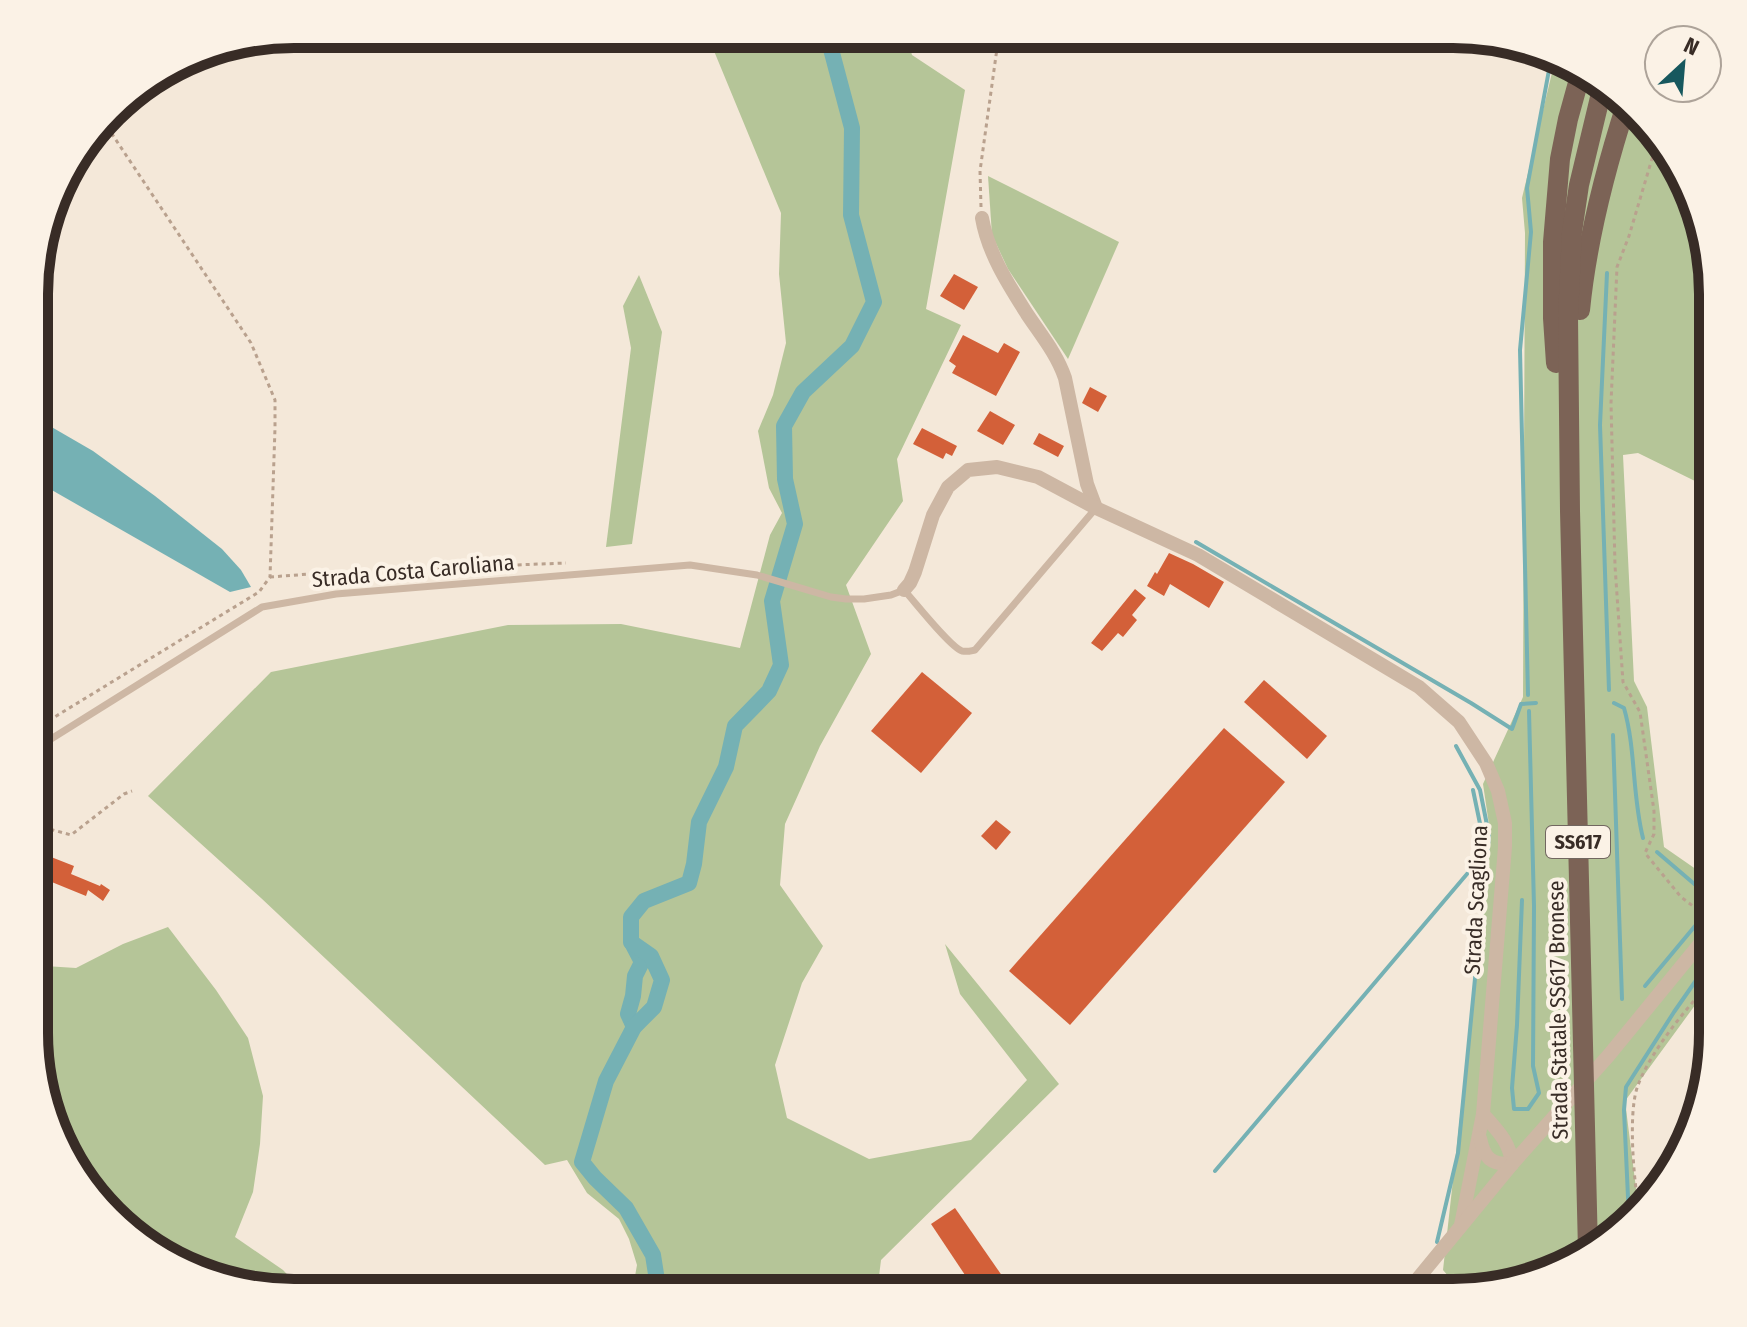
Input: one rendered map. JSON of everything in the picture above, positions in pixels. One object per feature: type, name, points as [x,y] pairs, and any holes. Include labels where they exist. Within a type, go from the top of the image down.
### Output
[{"type":"main road","points":[[1569,433],[1556,361],[1553,242],[1560,159],[1578,82]]},
{"type":"main road","name":"SS617","points":[[1569,433],[1568,316],[1572,232],[1579,185],[1600,97]]},
{"type":"main road","points":[[1569,433],[1583,279],[1600,196],[1623,117]]},
{"type":"main road","name":"Strada Statale SS617 Bronese","points":[[1569,433],[1588,1238]]},
{"type":"street","points":[[982,218],[995,260],[1061,367],[1087,484],[1096,508]]},
{"type":"street","name":"Strada Scagliona","points":[[904,590],[915,572],[933,515],[948,487],[968,470],[997,467],[1038,477],[1096,508],[1198,555],[1419,687],[1459,722],[1486,763],[1498,791],[1505,823],[1504,872],[1483,1114],[1461,1225]]},
{"type":"street","points":[[1417,1279],[1698,946]]},
{"type":"street","points":[[1483,1114],[1505,1140],[1512,1164]]},
{"type":"street","points":[[1479,1135],[1489,1158],[1497,1163],[1512,1164]]},
{"type":"street","points":[[1505,1140],[1535,1138]]},
{"type":"lane","points":[[904,590],[951,643],[961,650],[975,650],[1096,508]]},
{"type":"lane","name":"Strada Costa Caroliana","points":[[49,740],[262,607],[336,594],[690,565],[757,575],[831,597],[864,599],[904,590]]},
{"type":"path","points":[[982,218],[980,171],[997,49]]},
{"type":"path","points":[[49,721],[259,592],[270,577],[275,400],[251,343],[110,131]]},
{"type":"path","points":[[1654,152],[1617,267],[1611,403],[1615,566],[1623,682],[1640,712],[1654,811],[1654,834],[1645,853],[1681,897],[1698,910]]},
{"type":"path","points":[[270,577],[574,563]]},
{"type":"path","points":[[49,829],[71,835],[132,791]]},
{"type":"path","points":[[1636,1197],[1632,1118],[1637,1088],[1653,1057],[1698,996]]},
{"type":"green space","points":[[713,49],[910,49],[912,55],[965,90],[926,309],[961,325],[897,459],[903,501],[846,585],[871,654],[820,746],[785,824],[780,885],[823,946],[802,983],[775,1065],[787,1118],[869,1159],[971,1140],[1027,1080],[960,994],[945,944],[1059,1084],[881,1260],[879,1279],[635,1278],[637,1265],[619,1219],[587,1193],[567,1160],[545,1165],[148,796],[271,672],[508,625],[621,624],[740,648],[770,535],[782,513],[769,488],[758,431],[773,395],[786,343],[779,274],[781,213]]},
{"type":"green space","points":[[1553,70],[1603,99],[1638,132],[1666,171],[1691,230],[1699,294],[1699,483],[1638,453],[1623,455],[1634,681],[1647,707],[1664,847],[1698,871],[1698,1001],[1625,1101],[1637,1196],[1603,1228],[1547,1260],[1517,1271],[1451,1279],[1443,1270],[1491,838],[1483,784],[1523,697],[1525,233],[1522,198]]},
{"type":"green space","points":[[988,176],[1119,242],[1068,359],[1008,269],[992,235]]},
{"type":"green space","points":[[639,275],[662,332],[632,544],[606,547],[631,348],[623,306]]},
{"type":"green space","points":[[168,927],[248,1038],[263,1096],[260,1144],[253,1192],[235,1237],[291,1278],[230,1271],[171,1246],[120,1207],[89,1170],[73,1142],[56,1097],[50,1065],[49,966],[76,968],[123,944]]},
{"type":"water","points":[[48,425],[93,451],[222,549],[251,587],[230,592],[48,488]]},
{"type":"building","points":[[954,274],[978,287],[964,310],[940,296]]},
{"type":"building","points":[[963,335],[998,353],[1004,343],[1020,352],[996,396],[952,373],[956,366],[949,361]]},
{"type":"building","points":[[1090,387],[1107,396],[1098,412],[1082,403]]},
{"type":"building","points":[[990,411],[1015,425],[1003,445],[977,431]]},
{"type":"building","points":[[922,428],[957,446],[952,456],[946,453],[943,459],[913,444]]},
{"type":"building","points":[[1039,433],[1064,446],[1058,457],[1033,444]]},
{"type":"building","points":[[1169,553],[1224,582],[1209,608],[1170,584],[1164,596],[1147,586]]},
{"type":"building","points":[[1135,589],[1146,598],[1132,615],[1137,620],[1123,637],[1118,633],[1102,651],[1091,643]]},
{"type":"building","points":[[922,672],[972,713],[921,773],[871,731]]},
{"type":"building","points":[[1264,680],[1327,736],[1307,759],[1244,702]]},
{"type":"building","points":[[1224,728],[1285,782],[1070,1025],[1009,971]]},
{"type":"building","points":[[996,820],[1011,832],[996,850],[981,836]]},
{"type":"building","points":[[49,856],[74,866],[71,874],[110,890],[103,901],[88,890],[86,896],[49,881]]},
{"type":"building","points":[[955,1208],[1004,1279],[967,1279],[931,1224]]},
{"type":"waterway","points":[[657,1278],[653,1255],[626,1208],[582,1162],[606,1081],[634,1027],[654,1007],[662,980],[651,956],[631,942],[631,917],[644,901],[689,883],[699,822],[726,767],[735,726],[769,691],[781,665],[772,601],[795,524],[785,479],[784,426],[803,392],[852,346],[874,302],[851,215],[852,128],[831,49]]},
{"type":"waterway","points":[[1528,695],[1520,350],[1531,232],[1527,188],[1549,68]]},
{"type":"waterway","points":[[1607,273],[1600,425],[1609,690]]},
{"type":"waterway","points":[[1196,542],[1512,729],[1521,704],[1536,703]]},
{"type":"waterway","points":[[1614,703],[1624,708],[1628,724],[1643,838]]},
{"type":"waterway","points":[[1522,900],[1512,1088],[1514,1109],[1528,1109],[1539,1093],[1533,1066],[1534,906],[1529,711]]},
{"type":"waterway","points":[[1613,735],[1622,999]]},
{"type":"waterway","points":[[1437,1242],[1458,1153],[1489,835],[1480,790],[1456,746]]},
{"type":"waterway","points":[[1215,1171],[1478,861],[1483,838],[1473,790]]},
{"type":"waterway","points":[[1657,852],[1698,887]]},
{"type":"waterway","points":[[1645,986],[1695,926]]},
{"type":"waterway","points":[[632,943],[642,962],[635,976],[628,1014],[634,1027]]},
{"type":"waterway","points":[[1628,1205],[1624,1110],[1626,1087],[1698,977]]}]
